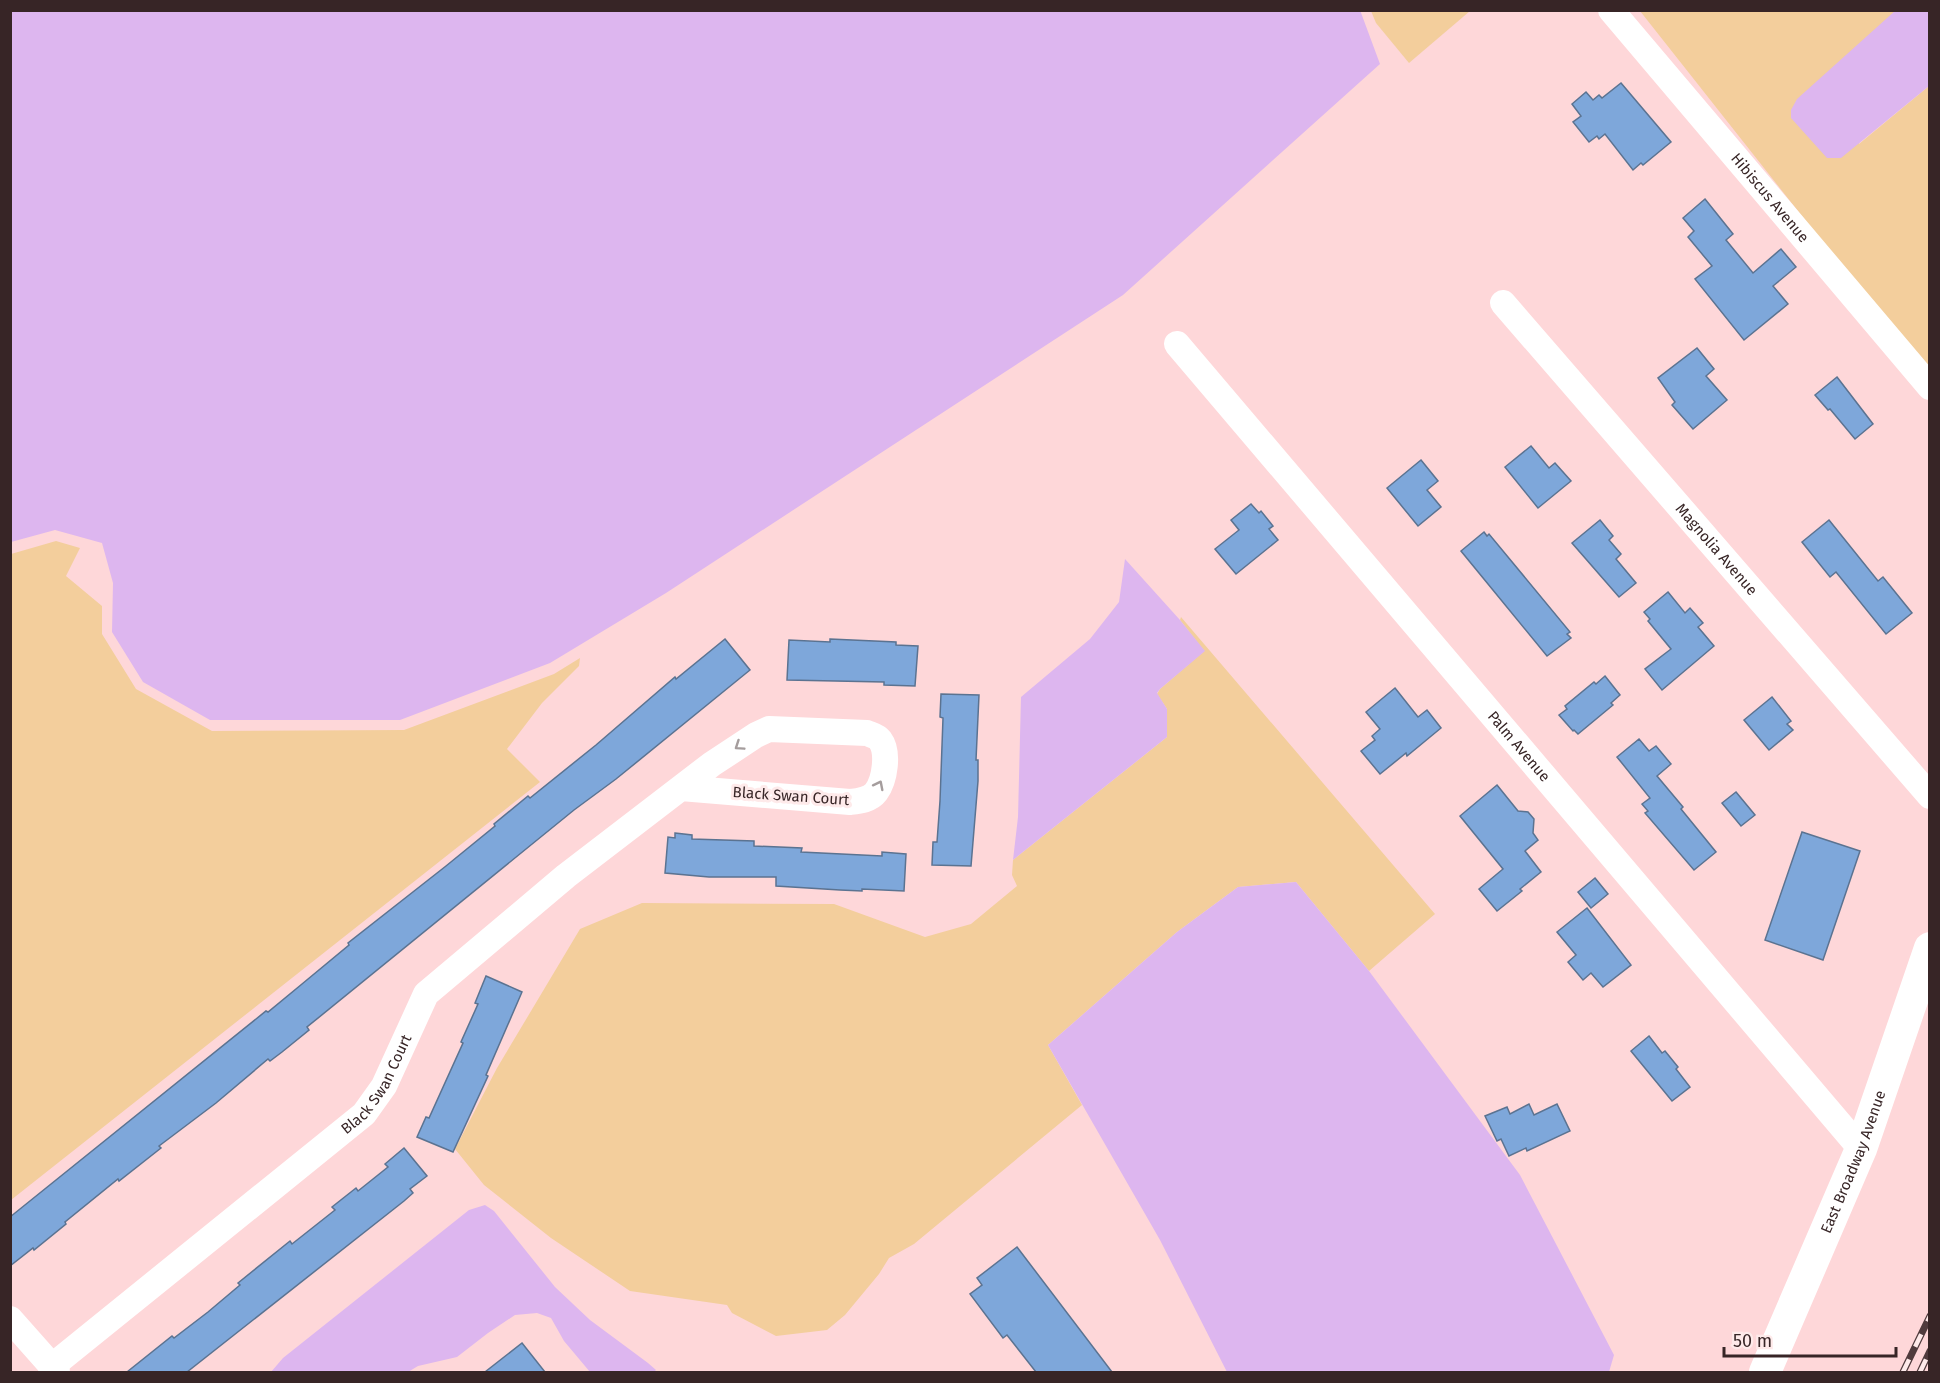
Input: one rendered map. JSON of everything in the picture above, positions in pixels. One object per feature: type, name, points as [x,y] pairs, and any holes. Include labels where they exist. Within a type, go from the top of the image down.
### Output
[{"type":"main road","name":"East Broadway Avenue","points":[[1765,1372],[1861,1149],[1929,948]]},
{"type":"street","name":"Hibiscus Avenue","points":[[1611,10],[1929,387]]},
{"type":"street","name":"Magnolia Avenue","points":[[1503,303],[1929,796]]},
{"type":"street","name":"Palm Avenue","points":[[1177,344],[1861,1149]]},
{"type":"street","name":"Black Swan Court","points":[[54,1370],[364,1114],[384,1086],[426,994],[567,876],[681,788],[721,758],[769,729],[867,733],[878,738],[884,747],[883,777],[876,793],[866,799],[850,802],[681,788]]},
{"type":"street","points":[[10,1319],[54,1370]]},
{"type":"shaded area","points":[[11,10],[1360,10],[1380,64],[1123,295],[666,593],[550,663],[400,720],[210,720],[143,682],[112,632],[113,583],[102,543],[55,530],[11,542]]},
{"type":"shaded area","points":[[1371,10],[1470,11],[1409,63],[1376,23]]},
{"type":"shaded area","points":[[1896,10],[1929,11],[1929,86],[1841,158],[1827,158],[1791,118],[1791,110],[1797,99]]},
{"type":"shaded area","points":[[1640,11],[1896,11],[1875,30],[1859,144],[1929,86],[1929,368],[1824,244]]},
{"type":"shaded area","points":[[56,541],[80,548],[66,576],[102,606],[102,634],[136,689],[212,731],[404,730],[554,674],[580,658],[579,666],[542,703],[507,749],[540,782],[11,1200],[11,554]]},
{"type":"shaded area","points":[[1125,559],[1205,651],[1157,693],[1167,709],[1167,737],[1013,860],[1018,817],[1021,697],[1090,639],[1119,602]]},
{"type":"shaded area","points":[[1181,617],[1435,914],[1369,971],[1296,882],[1238,887],[1177,932],[1048,1045],[1082,1105],[914,1244],[889,1258],[879,1274],[845,1315],[827,1330],[776,1336],[732,1313],[727,1305],[630,1291],[551,1238],[484,1185],[455,1149],[497,1068],[580,929],[642,903],[834,904],[925,937],[971,924],[1017,886],[1012,875],[1013,860],[1167,737],[1167,709],[1157,694],[1204,651],[1180,620]]},
{"type":"shaded area","points":[[1296,882],[1369,971],[1520,1175],[1614,1355],[1609,1372],[1227,1372],[1160,1240],[1048,1045],[1177,932],[1238,887]]},
{"type":"shaded area","points":[[485,1205],[494,1211],[555,1287],[590,1320],[656,1370],[654,1372],[590,1372],[564,1341],[551,1318],[537,1313],[515,1315],[457,1357],[418,1366],[408,1372],[271,1372],[283,1358],[469,1210]]},
{"type":"building","points":[[1621,83],[1671,142],[1643,165],[1641,163],[1633,170],[1605,134],[1589,142],[1573,122],[1581,116],[1572,104],[1586,92],[1593,100],[1599,95],[1602,98]]},
{"type":"building","points":[[1705,199],[1733,234],[1726,240],[1753,273],[1781,249],[1796,267],[1773,286],[1788,304],[1744,340],[1695,279],[1712,266],[1688,237],[1694,231],[1683,218]]},
{"type":"building","points":[[1697,348],[1714,369],[1706,376],[1727,400],[1693,429],[1672,405],[1675,402],[1658,378]]},
{"type":"building","points":[[1837,377],[1873,424],[1855,439],[1815,395]]},
{"type":"building","points":[[1531,446],[1549,468],[1555,463],[1571,481],[1538,508],[1505,467]]},
{"type":"building","points":[[1421,460],[1438,481],[1427,490],[1441,507],[1418,526],[1387,488]]},
{"type":"building","points":[[1251,504],[1259,513],[1261,511],[1273,526],[1269,529],[1278,540],[1236,574],[1215,549],[1239,530],[1231,520]]},
{"type":"building","points":[[1600,520],[1613,536],[1609,540],[1621,554],[1616,559],[1636,583],[1619,597],[1572,543]]},
{"type":"building","points":[[1829,520],[1878,581],[1883,577],[1912,613],[1886,634],[1836,572],[1830,577],[1802,542]]},
{"type":"building","points":[[1484,532],[1487,536],[1489,534],[1570,632],[1567,634],[1571,638],[1547,656],[1461,551]]},
{"type":"building","points":[[1668,592],[1685,613],[1690,608],[1703,623],[1698,627],[1714,646],[1662,690],[1645,669],[1671,649],[1648,621],[1650,619],[1644,612]]},
{"type":"building","points":[[725,639],[750,670],[307,1027],[309,1030],[282,1052],[270,1061],[268,1059],[216,1103],[159,1146],[161,1148],[65,1222],[66,1224],[34,1250],[33,1248],[10,1266],[10,1217],[266,1011],[268,1012],[349,945],[348,943],[495,826],[494,824],[528,796],[530,798],[675,677],[676,679]]},
{"type":"building","points":[[830,639],[896,642],[896,645],[918,646],[915,686],[884,685],[884,682],[787,680],[789,640],[830,642]]},
{"type":"building","points":[[1605,676],[1620,695],[1611,703],[1613,705],[1578,734],[1559,715],[1567,709],[1565,706]]},
{"type":"building","points":[[1395,688],[1418,717],[1427,710],[1441,728],[1407,756],[1406,753],[1380,774],[1361,751],[1375,740],[1372,736],[1380,729],[1366,712]]},
{"type":"building","points":[[941,694],[979,695],[976,760],[978,760],[978,781],[971,866],[932,865],[933,842],[937,842],[940,801],[943,718],[940,717]]},
{"type":"building","points":[[1772,697],[1791,721],[1787,724],[1793,730],[1769,750],[1744,720]]},
{"type":"building","points":[[1639,739],[1649,751],[1656,746],[1671,764],[1657,776],[1716,852],[1694,870],[1645,813],[1648,811],[1642,804],[1650,798],[1617,757]]},
{"type":"building","points":[[1497,785],[1518,811],[1528,812],[1534,819],[1533,833],[1538,840],[1525,851],[1541,872],[1497,911],[1479,889],[1503,869],[1460,816]]},
{"type":"building","points":[[1736,792],[1755,815],[1741,826],[1722,803]]},
{"type":"building","points":[[1802,832],[1860,851],[1823,960],[1765,940]]},
{"type":"building","points":[[675,833],[692,835],[692,839],[754,841],[754,846],[802,848],[801,852],[882,856],[882,852],[906,854],[904,891],[776,886],[776,877],[709,877],[665,873],[668,837],[675,838]]},
{"type":"building","points":[[1595,878],[1608,894],[1591,908],[1578,892]]},
{"type":"building","points":[[1587,908],[1631,965],[1603,987],[1591,973],[1583,980],[1568,962],[1576,955],[1557,932]]},
{"type":"building","points":[[486,976],[522,992],[486,1075],[488,1076],[453,1152],[417,1137],[426,1117],[429,1118],[463,1043],[461,1042],[478,1004],[475,1003]]},
{"type":"building","points":[[1649,1036],[1662,1053],[1665,1051],[1678,1067],[1676,1069],[1690,1087],[1672,1101],[1631,1051]]},
{"type":"building","points":[[1529,1104],[1534,1115],[1557,1104],[1570,1131],[1527,1151],[1526,1148],[1509,1156],[1501,1139],[1497,1141],[1485,1116],[1507,1107],[1510,1114]]},
{"type":"building","points":[[404,1148],[427,1176],[410,1189],[413,1193],[404,1201],[187,1372],[127,1372],[172,1336],[174,1338],[208,1312],[240,1285],[238,1283],[290,1241],[292,1244],[335,1210],[332,1207],[356,1188],[358,1191],[388,1167],[385,1164]]},
{"type":"building","points":[[1017,1247],[1112,1372],[1036,1372],[1007,1335],[1003,1338],[970,1294],[982,1285],[977,1278]]},
{"type":"building","points":[[522,1343],[545,1372],[485,1372]]},
{"type":"railway","points":[[1903,1372],[1930,1316]]},
{"type":"railway","points":[[1920,1372],[1930,1351]]}]
